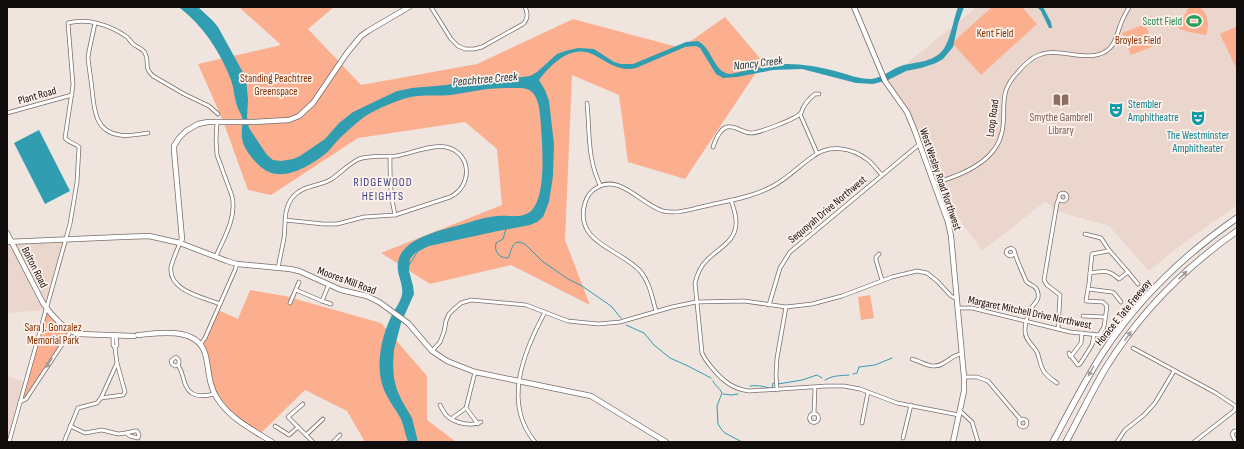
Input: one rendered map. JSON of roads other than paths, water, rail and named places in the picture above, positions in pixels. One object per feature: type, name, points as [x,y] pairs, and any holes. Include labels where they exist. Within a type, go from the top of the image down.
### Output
[{"type":"highway","name":"Horace E Tate Freeway","points":[[1053,442],[1093,369],[1129,316],[1176,266],[1203,243],[1237,218]]},
{"type":"highway","name":"Horace E Tate Freeway","points":[[1066,442],[1106,369],[1140,320],[1165,292],[1187,271],[1217,245],[1237,231]]},
{"type":"street","points":[[220,304],[184,290],[175,282],[172,275],[171,267],[182,239],[174,146],[178,138],[192,126],[203,123],[285,121],[299,116],[313,103],[361,36],[409,7]]},
{"type":"street","points":[[431,7],[451,39],[458,46],[470,49],[482,48],[522,24],[526,20],[527,16],[525,7]]},
{"type":"street","name":"West Wesley Road Northwest","points":[[854,7],[882,74],[906,112],[920,144],[950,228],[964,377],[964,391],[953,442]]},
{"type":"street","name":"Loop Road","points":[[934,183],[947,179],[968,169],[984,160],[994,150],[1002,132],[1005,92],[1017,73],[1028,62],[1038,55],[1045,54],[1064,53],[1090,56],[1104,52],[1112,47],[1121,22],[1129,7]]},
{"type":"street","points":[[9,442],[66,240],[76,195],[79,147],[68,141],[66,138],[73,85],[68,23],[87,21],[113,28],[145,52],[146,66],[153,76],[184,94],[209,106],[218,114]]},
{"type":"street","points":[[95,23],[88,51],[95,115],[106,130],[117,135],[125,136],[148,133]]},
{"type":"street","points":[[713,147],[716,138],[727,127],[753,133],[787,121],[800,114],[809,100],[816,94],[820,94]]},
{"type":"street","name":"Plant Road","points":[[7,113],[72,95]]},
{"type":"street","points":[[587,103],[590,155],[600,186]]},
{"type":"street","points":[[800,114],[817,153]]},
{"type":"street","points":[[216,256],[230,222],[233,202],[232,196],[220,168],[217,155],[217,122]]},
{"type":"street","name":"Sequoyah Drive Northwest","points":[[769,305],[780,268],[790,252],[920,144]]},
{"type":"street","points":[[278,268],[284,238],[284,220],[289,202],[294,195],[301,190],[312,185],[328,181],[350,164],[360,159],[371,157],[390,156],[431,148],[446,147],[454,150],[460,156],[467,172],[464,185],[455,195],[395,215],[364,217],[332,224],[284,220]]},
{"type":"street","points":[[656,311],[647,283],[641,272],[597,242],[591,236],[587,228],[584,216],[585,203],[591,193],[600,186],[609,183],[618,185],[655,208],[670,212],[684,212],[756,193],[774,186],[817,153],[832,148],[848,150],[867,159],[882,175]]},
{"type":"street","points":[[390,156],[390,187],[395,215]]},
{"type":"street","points":[[1058,329],[1060,295],[1044,280],[1057,203],[1059,199]]},
{"type":"street","points":[[731,200],[736,220],[734,232],[728,243],[706,261],[699,270],[695,283],[702,353],[706,361],[720,377],[730,386],[755,392],[844,386],[868,392],[892,401],[959,413],[972,422],[978,442]]},
{"type":"street","name":"Bolton Road","points":[[7,233],[9,243],[47,309],[71,331]]},
{"type":"street","points":[[1085,234],[1101,238],[1138,284]]},
{"type":"street","name":"Moores Mill Road","points":[[9,243],[121,236],[149,236],[180,242],[237,264],[278,268],[299,272],[341,290],[373,299],[408,322],[432,351],[447,361],[475,372],[596,398],[666,442]]},
{"type":"street","points":[[1083,316],[1106,317],[1107,306],[1103,302],[1086,301],[1092,254],[1110,250]]},
{"type":"street","points":[[879,254],[876,257],[876,260],[882,280]]},
{"type":"street","points":[[1014,254],[1027,283],[1037,288],[1038,293],[1036,303],[1029,311],[1025,330],[1027,338],[1037,353],[1044,372],[1057,382]]},
{"type":"street","points":[[200,344],[220,304],[237,264]]},
{"type":"street","points":[[1090,273],[1105,270],[1109,271],[1119,279],[1128,272]]},
{"type":"street","name":"Margaret Mitchell Drive Northwest","points":[[432,351],[440,342],[449,314],[456,306],[465,301],[477,300],[519,304],[533,307],[568,321],[598,324],[620,322],[656,311],[696,302],[744,302],[786,307],[829,300],[882,280],[912,271],[922,271],[932,277],[951,296],[957,298]]},
{"type":"street","points":[[290,303],[299,282]]},
{"type":"street","points":[[322,301],[329,284]]},
{"type":"street","points":[[1088,289],[1112,292],[1121,302]]},
{"type":"street","points":[[296,290],[331,304]]},
{"type":"street","points":[[777,390],[777,358],[786,307]]},
{"type":"street","name":"Margaret Mitchell Drive Northwest","points":[[958,308],[972,308],[1058,329],[1094,335],[1100,335],[1104,327],[1106,317]]},
{"type":"street","points":[[535,442],[525,426],[520,411],[518,397],[519,381],[527,348],[545,312]]},
{"type":"street","points":[[20,402],[26,399],[71,331],[79,334],[115,336],[176,333],[191,337],[200,344],[206,355],[210,383],[214,394],[221,404],[233,415],[272,442]]},
{"type":"street","points":[[1082,334],[1081,343],[1070,354],[1078,365],[1092,345],[1094,335]]},
{"type":"street","points":[[101,398],[123,394],[124,392],[117,363],[117,345],[115,336]]},
{"type":"street","points":[[1133,348],[1216,394],[1236,407],[1234,411],[1194,442]]},
{"type":"street","points":[[912,359],[934,366],[944,362],[956,354],[962,354]]},
{"type":"street","points":[[64,442],[78,408],[97,403],[101,398],[117,363]]},
{"type":"street","points":[[178,365],[183,373],[186,386],[191,392],[201,397],[214,394]]},
{"type":"street","points":[[1117,442],[1125,430],[1144,415],[1155,403],[1174,371]]},
{"type":"street","points":[[452,419],[466,408],[475,372]]},
{"type":"street","points":[[964,377],[977,377],[988,381],[1021,420]]},
{"type":"street","points":[[814,414],[815,387]]},
{"type":"street","points":[[862,423],[868,392]]},
{"type":"street","points":[[303,404],[288,417],[312,441]]},
{"type":"street","points":[[440,405],[452,419],[461,423],[479,423],[466,408]]},
{"type":"street","points":[[903,438],[911,405]]},
{"type":"street","points":[[306,435],[323,419]]},
{"type":"street","points":[[70,426],[85,433],[102,430],[118,434],[126,433]]},
{"type":"street","points":[[275,426],[289,435],[298,427]]},
{"type":"street","points":[[1236,442],[1232,434],[1234,431],[1237,431]]},
{"type":"street","points":[[333,442],[340,435]]},
{"type":"street","points":[[307,442],[312,441]]},
{"type":"water","points":[[179,7],[198,7],[218,27],[246,78],[248,100],[247,117],[249,128],[267,155],[273,160],[281,161],[300,156],[325,139],[339,123],[353,112],[397,91],[487,78],[514,78],[530,76],[537,72],[557,54],[578,48],[594,49],[614,62],[621,64],[633,64],[686,42],[698,41],[707,49],[716,65],[724,72],[730,74],[766,66],[793,64],[823,68],[871,79],[884,75],[900,66],[925,61],[939,54],[946,46],[958,7],[964,7],[958,24],[953,47],[943,59],[936,63],[906,71],[888,80],[873,84],[856,83],[802,69],[773,70],[737,77],[723,78],[716,74],[700,48],[696,46],[685,47],[636,68],[630,69],[620,68],[587,52],[579,51],[564,56],[557,61],[539,80],[549,101],[554,144],[553,176],[549,202],[543,217],[530,225],[429,246],[415,253],[410,259],[409,271],[414,294],[401,323],[394,350],[393,365],[397,390],[412,418],[418,442],[408,442],[401,419],[388,398],[382,384],[380,371],[380,357],[384,336],[387,326],[402,295],[402,287],[398,271],[398,263],[401,254],[407,246],[416,240],[438,231],[483,218],[497,216],[519,216],[531,211],[536,204],[539,194],[542,170],[540,114],[538,103],[534,94],[524,88],[504,88],[487,89],[451,95],[417,96],[397,101],[364,117],[345,133],[327,152],[313,163],[291,173],[276,174],[261,167],[245,148],[242,138],[242,117],[237,107],[232,83],[227,69],[210,40],[196,22]]},
{"type":"water","points":[[1037,7],[1043,7],[1051,22],[1052,28],[1049,28],[1041,11]]},
{"type":"water","points":[[39,130],[70,191],[45,204],[14,143]]},
{"type":"waterway","points":[[506,229],[503,239],[496,243],[496,249],[500,256],[508,258],[513,246],[517,242],[525,244],[542,261],[611,306],[621,318]]},
{"type":"waterway","name":"Peachtree Creek","points":[[409,265],[418,251]]},
{"type":"waterway","points":[[626,325],[644,333],[654,345],[670,358],[711,378]]},
{"type":"waterway","points":[[853,374],[857,373],[859,367],[875,365],[892,358]]},
{"type":"waterway","points":[[778,384],[802,380],[817,375],[822,378]]},
{"type":"waterway","points":[[825,380],[834,376],[849,375]]},
{"type":"waterway","points":[[713,381],[722,393],[717,406],[718,424],[725,433],[742,442]]},
{"type":"waterway","points":[[772,388],[774,383]]},
{"type":"waterway","points":[[750,386],[769,388]]},
{"type":"waterway","points":[[723,394],[738,394]]},
{"type":"place","name":"Scott Field","points":[[1194,21]]},
{"type":"place","name":"Smythe Gambrell Library","points":[[1061,100]]},
{"type":"place","name":"Stembler Amphitheatre","points":[[1116,110]]},
{"type":"place","name":"The Westminster Amphitheater","points":[[1198,118]]},
{"type":"district","name":"RIDGEWOOD HEIGHTS","points":[[383,189]]},
{"type":"park label","name":"Kent Field","points":[[995,33]]},
{"type":"park label","name":"Broyles Field","points":[[1138,40]]},
{"type":"park label","name":"Standing Peachtree Greenspace","points":[[276,84]]},
{"type":"park label","name":"Sara J. Gonzalez Memorial Park","points":[[53,333]]},
{"type":"water label","name":"Nancy Creek","points":[[758,63]]}]
